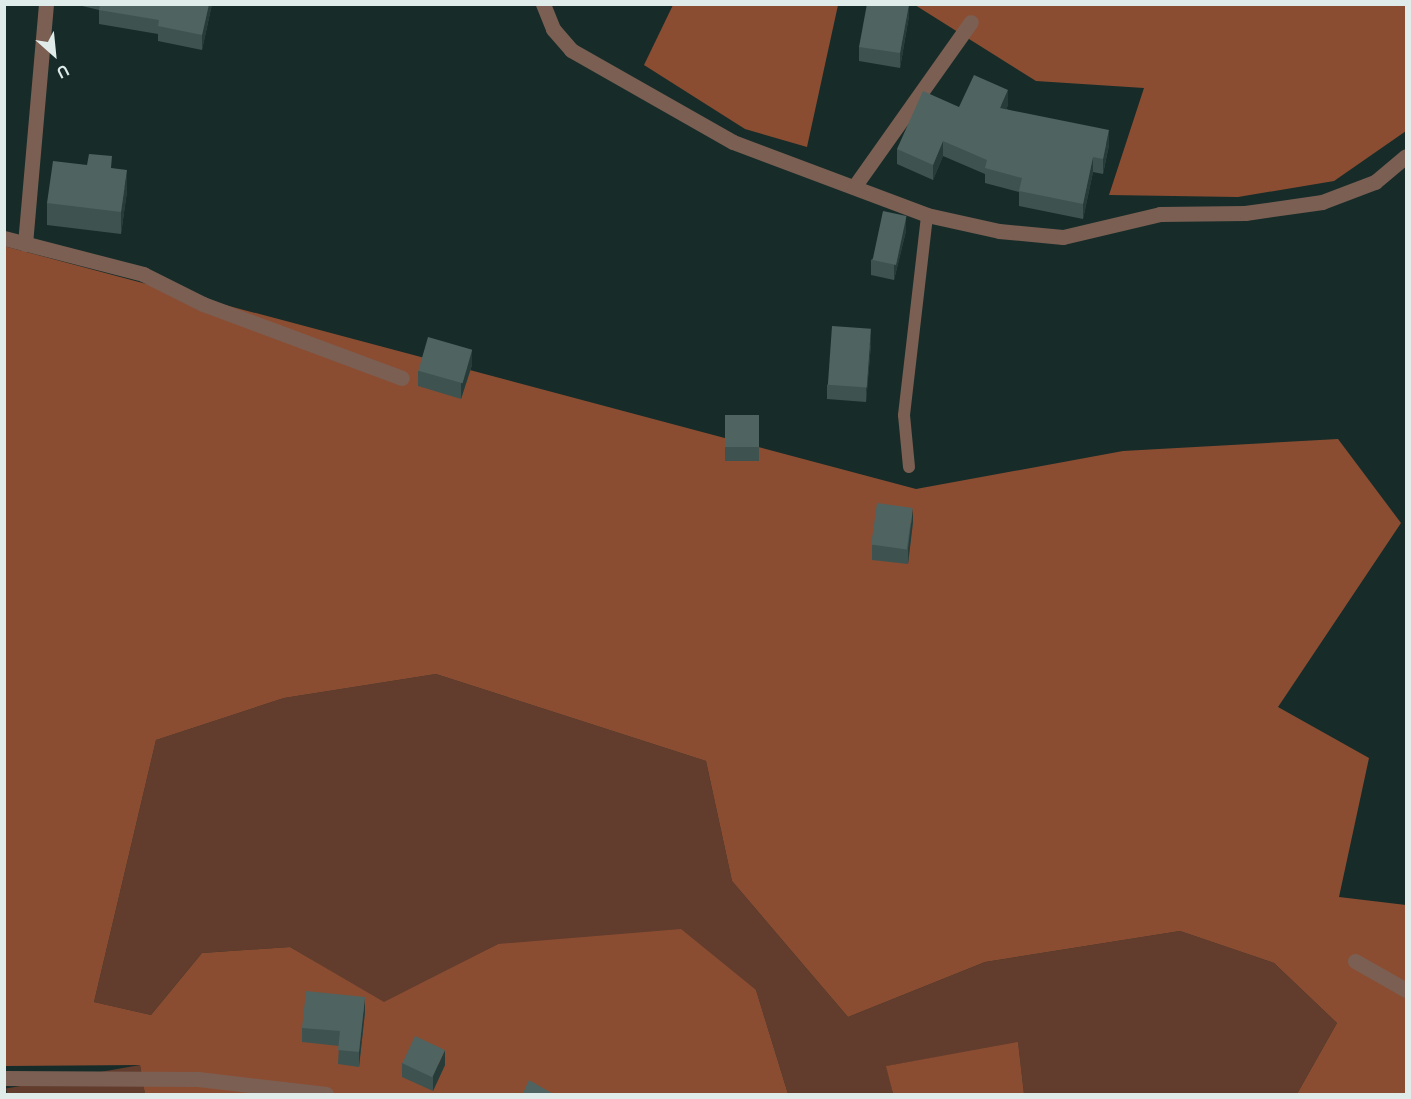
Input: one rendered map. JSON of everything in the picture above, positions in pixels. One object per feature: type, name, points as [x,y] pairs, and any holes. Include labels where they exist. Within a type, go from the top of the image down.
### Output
[{"type":"street","points":[[26,244],[46,4]]},
{"type":"street","points":[[543,4],[553,28],[572,50],[733,142],[927,215],[999,231],[1063,237],[1160,214],[1245,213],[1322,202],[1375,182],[1407,156]]},
{"type":"street","points":[[854,187],[971,22]]},
{"type":"street","points":[[4,238],[143,274],[203,304],[402,378]]},
{"type":"street","points":[[1355,961],[1407,990]]},
{"type":"street","points":[[4,1078],[198,1078],[326,1095]]},
{"type":"lane","points":[[909,466],[904,415],[927,215]]},
{"type":"shaded area","points":[[673,5],[838,5],[807,147],[745,129],[644,65]]},
{"type":"shaded area","points":[[915,5],[1406,5],[1406,131],[1334,181],[1238,197],[1109,195],[1144,88],[1036,81]]},
{"type":"shaded area","points":[[4,246],[916,489],[1123,451],[1338,439],[1401,523],[1278,707],[1369,758],[1339,897],[1406,905],[1406,1094],[1297,1094],[1337,1023],[1274,963],[1180,931],[985,962],[848,1017],[732,881],[706,761],[436,674],[284,698],[156,740],[94,1002],[151,1015],[202,953],[290,947],[384,1002],[498,944],[681,929],[756,990],[788,1094],[145,1094],[140,1065],[5,1066]]},
{"type":"shaded area","points":[[436,674],[706,761],[732,881],[848,1017],[985,962],[1180,931],[1274,963],[1337,1023],[1297,1094],[1024,1094],[1018,1043],[887,1066],[893,1094],[788,1094],[756,990],[498,944],[384,1003],[290,947],[202,953],[151,1015],[94,1002],[156,740],[284,698]]},
{"type":"shaded area","points":[[1018,1042],[1024,1094],[893,1094],[886,1066]]},
{"type":"shaded area","points":[[140,1065],[145,1094],[7,1094],[6,1089]]},
{"type":"building","points":[[100,4],[209,4],[202,35],[158,26],[159,20],[99,10]]},
{"type":"building","points":[[867,4],[909,4],[900,53],[859,47]]},
{"type":"building","points":[[974,75],[1008,90],[1000,108],[1109,130],[1103,159],[1093,157],[1083,204],[1019,191],[1022,178],[985,168],[987,160],[943,141],[933,165],[897,149],[923,91],[959,107]]},
{"type":"building","points":[[89,154],[112,156],[111,168],[127,170],[121,212],[47,203],[53,161],[87,165]]},
{"type":"building","points":[[883,211],[906,216],[896,265],[873,260]]},
{"type":"building","points":[[832,326],[871,329],[867,388],[828,385]]},
{"type":"building","points":[[428,337],[472,350],[463,383],[418,371]]},
{"type":"building","points":[[725,415],[759,415],[759,447],[725,447]]},
{"type":"building","points":[[877,503],[913,508],[907,550],[871,545]]},
{"type":"building","points":[[306,991],[365,997],[359,1052],[338,1050],[340,1031],[302,1028]]},
{"type":"building","points":[[415,1036],[445,1050],[432,1077],[402,1063]]},
{"type":"building","points":[[529,1080],[555,1095],[522,1095]]}]
